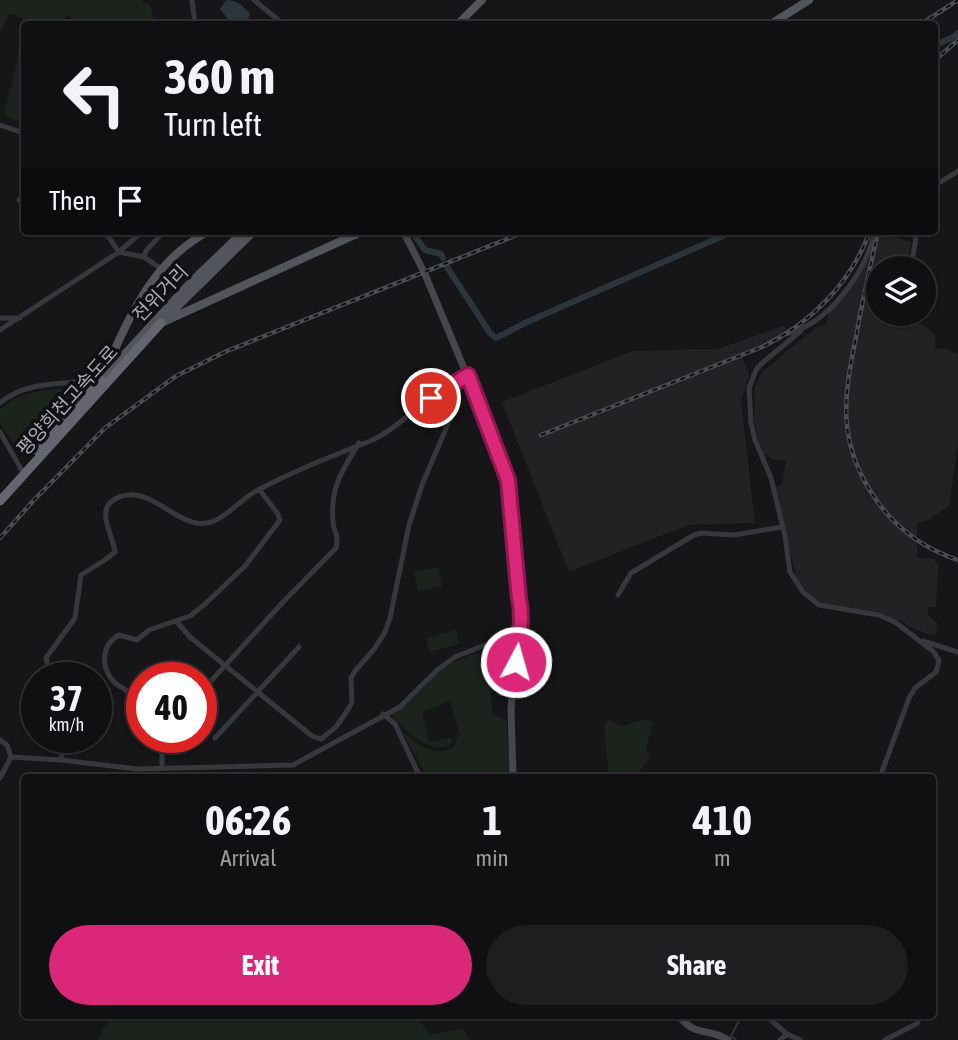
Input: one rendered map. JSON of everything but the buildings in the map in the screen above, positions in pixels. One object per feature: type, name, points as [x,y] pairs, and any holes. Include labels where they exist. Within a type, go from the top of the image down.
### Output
[{"type":"highway","name":"평양희천고속도로","points":[[0,501],[161,323]]},
{"type":"highway","name":"평양희천고속도로","points":[[0,493],[101,380]]},
{"type":"main road","points":[[455,21],[475,0]]},
{"type":"main road","points":[[461,21],[482,0]]},
{"type":"main road","points":[[776,21],[809,0]]},
{"type":"main road","points":[[101,380],[128,320],[160,268],[184,245],[202,235]]},
{"type":"main road","name":"전위거리","points":[[161,323],[245,235]]},
{"type":"main road","name":"전위거리","points":[[101,380],[183,290],[245,235]]},
{"type":"main road","points":[[161,323],[355,235]]},
{"type":"street","points":[[192,0],[195,21]]},
{"type":"street","points":[[254,0],[280,21]]},
{"type":"street","points":[[0,125],[21,132]]},
{"type":"street","points":[[938,184],[958,171]]},
{"type":"street","points":[[107,235],[119,252],[144,257],[160,268]]},
{"type":"street","points":[[0,330],[119,252],[139,235]]},
{"type":"street","points":[[144,257],[160,235]]},
{"type":"street","points":[[405,235],[423,269],[468,375],[508,480],[519,599],[523,614],[517,637],[511,709],[513,774]]},
{"type":"street","points":[[874,235],[862,267],[826,311],[762,363],[749,388],[749,402],[753,432],[771,478],[789,572],[794,582],[811,600],[831,608],[879,615],[895,622],[934,653],[939,667],[915,688],[909,698],[881,774]]},
{"type":"street","points":[[913,256],[916,235]]},
{"type":"street","points":[[0,318],[20,318]]},
{"type":"street","points":[[786,334],[801,331]]},
{"type":"street","points":[[47,662],[46,657],[75,618],[81,575],[105,561],[114,552],[104,515],[113,499],[125,496],[151,499],[198,524],[214,521],[247,495],[359,443],[370,441],[468,375]]},
{"type":"street","points":[[0,403],[16,392],[33,388],[101,380]]},
{"type":"street","points":[[177,622],[190,636],[313,736],[321,739],[336,727],[352,702],[351,678],[375,648],[390,618],[409,525],[422,485],[453,412],[452,385]]},
{"type":"street","points":[[0,432],[21,469]]},
{"type":"street","points":[[217,675],[335,548],[338,538],[333,525],[334,490],[338,477],[359,443]]},
{"type":"street","points":[[126,689],[114,682],[106,668],[104,656],[107,646],[119,635],[137,640],[149,630],[190,616],[235,575],[280,520],[259,489]]},
{"type":"street","points":[[618,595],[631,573],[694,535],[734,536],[782,527]]},
{"type":"street","points":[[11,757],[137,769],[293,765],[400,707],[437,670],[455,657],[490,643],[517,637]]},
{"type":"street","points":[[920,640],[958,652]]},
{"type":"street","points":[[217,736],[299,647]]},
{"type":"street","points":[[383,714],[395,724],[419,774]]},
{"type":"street","points":[[0,740],[6,745],[11,757],[0,779]]},
{"type":"street","points":[[61,760],[62,753]]},
{"type":"street","points":[[162,768],[163,753]]},
{"type":"street","points":[[682,1019],[691,1029],[721,1035],[728,1040]]},
{"type":"street","points":[[770,1019],[787,1034],[800,1040]]},
{"type":"street","points":[[886,1040],[918,1023]]},
{"type":"street","points":[[780,1040],[787,1034]]},
{"type":"shaded area","points":[[0,0],[140,0],[150,5],[154,21],[74,21],[67,15],[62,21],[23,21],[14,14],[9,14],[0,33]]},
{"type":"shaded area","points":[[226,0],[230,0],[250,14],[247,21],[232,21],[220,9]]},
{"type":"shaded area","points":[[21,32],[21,123],[4,114]]},
{"type":"shaded area","points":[[876,235],[887,235],[911,242],[909,256],[871,256]]},
{"type":"shaded area","points":[[866,264],[866,326],[924,326],[935,335],[935,349],[944,348],[958,354],[958,442],[949,506],[926,521],[917,523],[917,558],[934,559],[938,564],[936,607],[928,607],[928,615],[937,623],[936,634],[927,634],[906,625],[902,620],[898,621],[879,612],[826,604],[814,599],[797,581],[775,486],[782,485],[786,460],[773,460],[760,448],[754,420],[755,388],[762,372],[818,326],[825,325],[829,313]]},
{"type":"shaded area","points":[[783,326],[787,329],[779,338],[741,354],[749,375],[741,401],[755,523],[688,525],[569,572],[502,402],[632,351],[718,349]]},
{"type":"shaded area","points":[[72,388],[72,393],[23,448],[18,450],[0,424],[0,410],[25,395]]},
{"type":"shaded area","points":[[438,567],[442,586],[418,591],[414,572]]},
{"type":"shaded area","points":[[456,630],[459,644],[429,652],[426,638]]},
{"type":"shaded area","points":[[491,650],[511,668],[509,672],[488,676],[493,714],[507,721],[509,774],[425,774],[402,731],[436,751],[450,749],[460,736],[450,701],[422,712],[429,742],[451,738],[451,743],[444,747],[418,740],[391,713],[412,700],[447,666],[465,657]]},
{"type":"shaded area","points":[[609,719],[621,727],[645,719],[653,722],[646,748],[650,758],[638,774],[609,774],[604,726]]},
{"type":"shaded area","points":[[109,1019],[419,1019],[430,1035],[464,1028],[468,1040],[97,1040]]},
{"type":"waterway","points":[[938,44],[958,33]]},
{"type":"waterway","points":[[414,235],[425,250],[441,254],[443,258]]},
{"type":"waterway","points":[[447,267],[496,338],[725,235]]},
{"type":"waterway","points":[[736,1040],[731,1036],[740,1019]]},
{"type":"railway","points":[[926,21],[958,0]]},
{"type":"railway","points":[[938,58],[958,40]]},
{"type":"railway","points":[[0,538],[105,428],[176,376],[227,351],[517,235]]},
{"type":"railway","points":[[541,435],[762,347],[780,337],[827,300],[852,268],[868,235]]},
{"type":"railway","points":[[877,235],[848,381],[846,401],[849,441],[864,480],[893,520],[934,550],[958,560]]},
{"type":"route","points":[[431,398],[468,375],[503,462],[508,480],[519,599],[523,614],[517,637],[516,662]]}]
